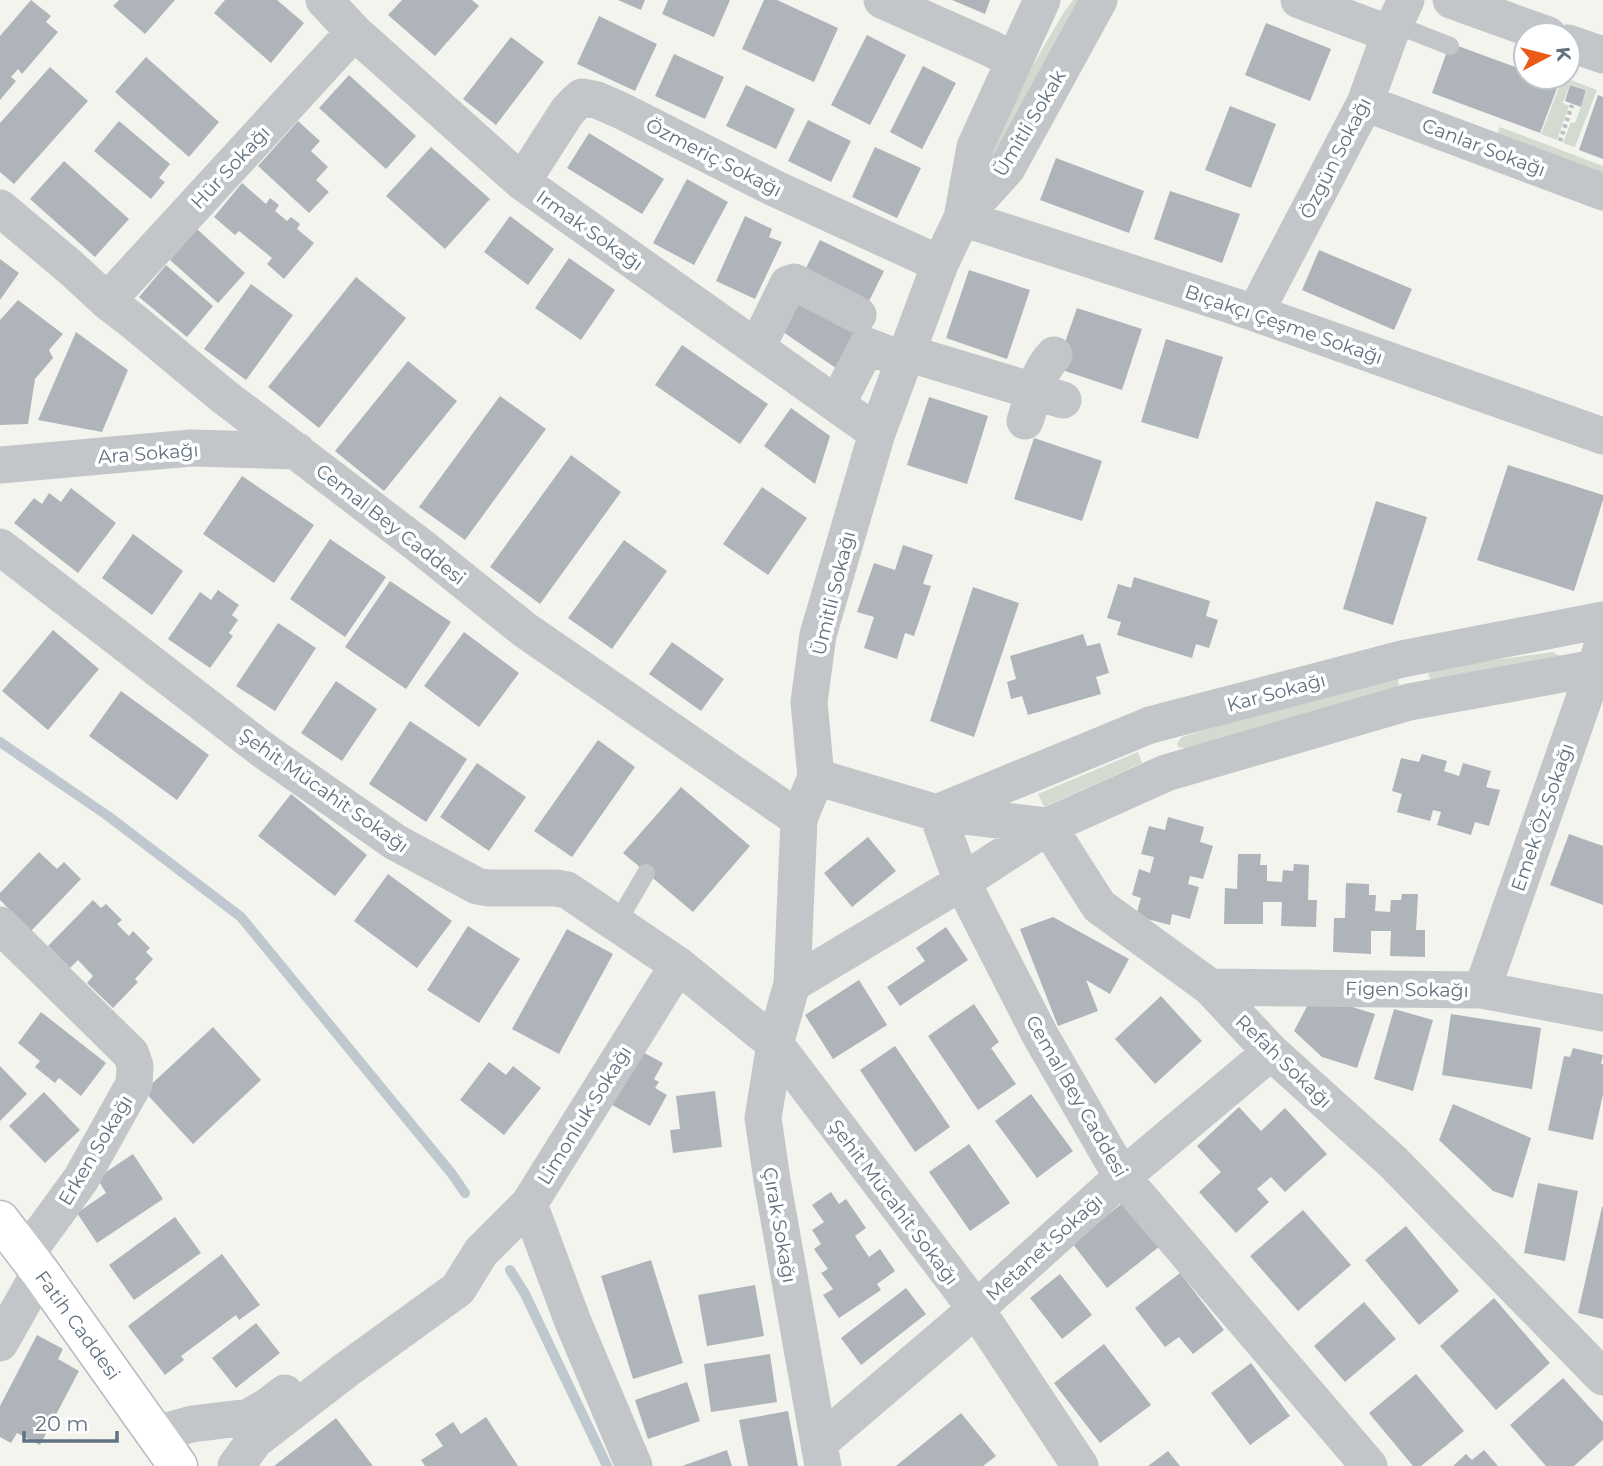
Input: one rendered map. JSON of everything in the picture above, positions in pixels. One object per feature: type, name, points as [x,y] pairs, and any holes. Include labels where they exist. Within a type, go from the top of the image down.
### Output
[{"type":"main road","name":"Fatih Caddesi","points":[[0,1220],[178,1466]]},
{"type":"street","name":"Irmak Sokağı","points":[[324,0],[354,32],[522,182],[877,433]]},
{"type":"street","points":[[882,0],[1013,61]]},
{"type":"street","name":"Ümitli Sokak","points":[[962,218],[975,147],[1042,0]]},
{"type":"street","name":"Ümitli Sokak","points":[[962,218],[1007,168],[1099,0]]},
{"type":"street","points":[[1299,0],[1397,19]]},
{"type":"street","points":[[1451,0],[1512,22]]},
{"type":"street","name":"Özgün Sokağı","points":[[1255,313],[1365,103],[1397,19]]},
{"type":"street","name":"Hür Sokağı","points":[[107,301],[354,32]]},
{"type":"street","points":[[1582,48],[1603,55]]},
{"type":"street","name":"Özmeriç Sokağı","points":[[522,182],[567,112],[582,97],[590,97],[776,189],[940,264]]},
{"type":"street","name":"Canlar Sokağı","points":[[1365,103],[1603,192]]},
{"type":"street","name":"Cemal Bey Caddesi","points":[[0,208],[222,396],[419,545],[525,630],[799,819]]},
{"type":"street","name":"Ümitli Sokağı","points":[[792,984],[799,819],[816,777],[810,702],[818,635],[877,433],[885,335],[940,264],[962,218]]},
{"type":"street","name":"Bıçakçı Çeşme Sokağı","points":[[962,218],[1255,313],[1603,436]]},
{"type":"street","points":[[764,333],[792,281],[885,335],[1041,404],[1042,370],[1054,355]]},
{"type":"street","points":[[837,404],[865,347],[885,335]]},
{"type":"street","name":"Ara Sokağı","points":[[0,465],[191,448],[297,451]]},
{"type":"street","name":"Şehit Mücahit Sokağı","points":[[0,547],[263,750],[395,842],[477,886],[567,890],[678,965]]},
{"type":"street","name":"Kar Sokağı","points":[[937,813],[1150,725],[1402,659],[1603,620]]},
{"type":"street","points":[[792,984],[962,882],[1048,826],[1166,773],[1409,702],[1599,657]]},
{"type":"street","name":"Emek Öz Sokağı","points":[[1482,990],[1599,657]]},
{"type":"street","points":[[1402,659],[1409,702]]},
{"type":"street","points":[[1150,725],[1166,773]]},
{"type":"street","points":[[816,777],[937,813],[1048,826]]},
{"type":"street","name":"Cemal Bey Caddesi","points":[[937,813],[962,882],[1040,1035],[1122,1177],[1369,1466]]},
{"type":"street","name":"Refah Sokağı","points":[[1048,826],[1099,906],[1210,987],[1271,1052],[1393,1162],[1603,1377]]},
{"type":"street","name":"Erken Sokağı","points":[[0,925],[131,1054],[135,1066],[134,1084],[33,1263],[0,1343]]},
{"type":"street","points":[[678,965],[775,1044]]},
{"type":"street","name":"Limonluk Sokağı","points":[[634,1466],[573,1322],[529,1204],[678,965]]},
{"type":"street","name":"Çırak Sokağı","points":[[792,984],[775,1044],[763,1118],[821,1454]]},
{"type":"street","name":"Figen Sokağı","points":[[1210,987],[1482,990],[1603,1013]]},
{"type":"street","name":"Şehit Mücahit Sokağı","points":[[775,1044],[975,1309],[1080,1466]]},
{"type":"street","name":"Metanet Sokağı","points":[[821,1454],[975,1309],[1122,1177],[1271,1052]]},
{"type":"street","points":[[236,1466],[255,1440],[458,1289],[481,1252],[529,1204]]},
{"type":"street","points":[[156,1434],[192,1424],[249,1417],[268,1406],[446,1267],[481,1252]]},
{"type":"lane","points":[[1397,19],[1450,46]]},
{"type":"lane","points":[[617,923],[646,873]]},
{"type":"path","points":[[1559,145],[1572,105]]},
{"type":"shaded area","points":[[1073,0],[1086,0],[995,161],[989,157],[1010,104]]},
{"type":"shaded area","points":[[1582,84],[1597,90],[1575,147],[1563,143],[1571,122],[1575,123],[1587,90],[1582,88]]},
{"type":"shaded area","points":[[1558,91],[1567,91],[1563,103],[1569,106],[1557,140],[1541,134]]},
{"type":"shaded area","points":[[1500,127],[1603,166],[1603,181],[1495,140]]},
{"type":"shaded area","points":[[1553,652],[1562,657],[1431,680],[1428,674],[1434,668]]},
{"type":"shaded area","points":[[1380,677],[1398,678],[1399,685],[1393,689],[1186,749],[1178,747],[1177,743],[1182,737]]},
{"type":"shaded area","points":[[1138,752],[1142,763],[1044,807],[1038,794]]},
{"type":"building","points":[[31,0],[51,16],[46,22],[58,32],[22,74],[18,69],[11,77],[16,81],[0,100],[0,36]]},
{"type":"building","points":[[119,0],[175,0],[145,34],[113,6]]},
{"type":"building","points":[[225,0],[277,0],[304,23],[271,63],[214,13]]},
{"type":"building","points":[[402,0],[472,0],[479,6],[435,56],[388,15]]},
{"type":"building","points":[[618,0],[645,0],[641,10]]},
{"type":"building","points":[[668,0],[730,0],[714,37],[662,14]]},
{"type":"building","points":[[764,0],[777,0],[838,28],[814,82],[742,49]]},
{"type":"building","points":[[952,0],[990,0],[985,14]]},
{"type":"building","points":[[599,16],[657,44],[635,91],[577,64]]},
{"type":"building","points":[[1266,23],[1331,49],[1310,101],[1245,75]]},
{"type":"building","points":[[867,35],[906,55],[870,125],[831,105]]},
{"type":"building","points":[[511,37],[544,62],[496,125],[463,99]]},
{"type":"building","points":[[1450,43],[1512,66],[1512,91],[1556,91],[1540,133],[1432,93]]},
{"type":"building","points":[[674,54],[724,77],[705,119],[655,96]]},
{"type":"building","points":[[146,57],[219,122],[189,157],[115,92]]},
{"type":"building","points":[[923,66],[956,83],[922,149],[890,132]]},
{"type":"building","points":[[50,67],[88,101],[14,184],[0,172],[0,123]]},
{"type":"building","points":[[349,75],[416,136],[386,169],[319,108]]},
{"type":"building","points":[[746,85],[795,109],[776,149],[726,126]]},
{"type":"building","points":[[1586,90],[1581,107],[1565,101],[1568,91]]},
{"type":"building","points":[[1598,95],[1603,97],[1603,159],[1579,150]]},
{"type":"building","points":[[1230,106],[1276,124],[1251,188],[1205,170]]},
{"type":"building","points":[[808,120],[851,141],[831,182],[788,161]]},
{"type":"building","points":[[119,121],[170,164],[159,178],[165,182],[151,199],[94,151]]},
{"type":"building","points":[[298,121],[320,141],[311,151],[328,167],[316,180],[329,192],[309,213],[258,166]]},
{"type":"building","points":[[589,133],[664,179],[642,214],[567,168]]},
{"type":"building","points":[[431,147],[490,199],[445,249],[386,196]]},
{"type":"building","points":[[875,147],[921,168],[897,218],[852,197]]},
{"type":"building","points":[[1056,158],[1144,191],[1129,233],[1040,200]]},
{"type":"building","points":[[64,161],[129,219],[95,257],[30,199]]},
{"type":"building","points":[[687,179],[728,202],[694,265],[653,243]]},
{"type":"building","points":[[242,183],[266,204],[270,198],[279,205],[275,211],[287,221],[291,217],[300,224],[297,229],[314,243],[284,279],[267,264],[272,258],[239,231],[235,235],[214,217]]},
{"type":"building","points":[[1170,191],[1240,214],[1222,263],[1154,239]]},
{"type":"building","points":[[510,216],[554,249],[528,285],[484,252]]},
{"type":"building","points":[[745,216],[772,229],[769,237],[782,242],[755,299],[716,281]]},
{"type":"building","points":[[197,229],[245,273],[218,303],[170,260]]},
{"type":"building","points":[[820,240],[884,271],[867,305],[803,274]]},
{"type":"building","points":[[1319,250],[1412,289],[1394,330],[1302,290]]},
{"type":"building","points":[[569,258],[615,290],[581,340],[535,308]]},
{"type":"building","points":[[0,259],[19,273],[0,300]]},
{"type":"building","points":[[166,265],[213,306],[187,337],[139,297]]},
{"type":"building","points":[[969,270],[1030,290],[1007,359],[946,338]]},
{"type":"building","points":[[356,277],[406,318],[319,428],[268,387]]},
{"type":"building","points":[[251,284],[293,315],[246,380],[204,349]]},
{"type":"building","points":[[792,285],[861,324],[843,373],[773,325]]},
{"type":"building","points":[[18,300],[63,334],[49,350],[53,358],[35,379],[28,424],[0,425],[0,320]]},
{"type":"building","points":[[1077,308],[1142,329],[1122,390],[1056,368]]},
{"type":"building","points":[[76,332],[128,370],[102,432],[38,420]]},
{"type":"building","points":[[1166,339],[1223,357],[1198,439],[1141,422]]},
{"type":"building","points":[[682,345],[768,404],[740,444],[655,385]]},
{"type":"building","points":[[408,361],[457,401],[384,491],[335,451]]},
{"type":"building","points":[[500,396],[546,429],[465,540],[419,507]]},
{"type":"building","points":[[929,397],[988,416],[967,484],[907,465]]},
{"type":"building","points":[[791,408],[830,436],[815,484],[764,446]]},
{"type":"building","points":[[1034,438],[1102,461],[1082,521],[1014,499]]},
{"type":"building","points":[[571,455],[621,492],[540,604],[490,567]]},
{"type":"building","points":[[1508,465],[1603,495],[1574,591],[1477,560]]},
{"type":"building","points":[[242,476],[314,525],[274,583],[203,534]]},
{"type":"building","points":[[762,487],[807,518],[768,575],[723,544]]},
{"type":"building","points":[[71,488],[116,523],[78,573],[14,523],[34,498],[42,504],[49,493],[61,502]]},
{"type":"building","points":[[1376,501],[1427,517],[1393,625],[1343,609]]},
{"type":"building","points":[[133,534],[183,571],[152,615],[102,578]]},
{"type":"building","points":[[330,539],[386,577],[345,637],[290,599]]},
{"type":"building","points":[[624,540],[667,571],[612,649],[568,618]]},
{"type":"building","points":[[903,545],[933,555],[923,584],[931,586],[914,636],[905,633],[897,659],[864,648],[874,617],[857,612],[874,563],[895,570]]},
{"type":"building","points":[[1134,577],[1210,601],[1206,616],[1218,620],[1209,648],[1196,644],[1192,658],[1117,635],[1121,622],[1107,618],[1118,584],[1131,588]]},
{"type":"building","points":[[390,581],[451,622],[406,689],[345,647]]},
{"type":"building","points":[[973,587],[1019,603],[974,737],[930,721]]},
{"type":"building","points":[[218,590],[239,605],[232,615],[238,620],[229,633],[233,636],[210,668],[168,639],[200,592],[211,600]]},
{"type":"building","points":[[278,623],[316,648],[275,711],[236,686]]},
{"type":"building","points":[[53,630],[99,669],[48,730],[2,691]]},
{"type":"building","points":[[464,632],[519,673],[479,727],[424,686]]},
{"type":"building","points":[[1083,634],[1087,646],[1100,643],[1109,673],[1096,677],[1101,694],[1028,715],[1022,696],[1011,699],[1007,682],[1016,679],[1010,656]]},
{"type":"building","points":[[672,642],[724,679],[701,711],[649,674]]},
{"type":"building","points":[[336,681],[377,709],[342,761],[301,733]]},
{"type":"building","points":[[121,691],[209,755],[177,800],[89,736]]},
{"type":"building","points":[[410,721],[467,759],[426,822],[369,784]]},
{"type":"building","points":[[598,740],[635,767],[572,857],[534,831]]},
{"type":"building","points":[[1422,754],[1447,761],[1444,771],[1459,776],[1463,763],[1491,771],[1486,787],[1500,790],[1489,826],[1475,822],[1471,835],[1437,825],[1441,812],[1433,810],[1430,821],[1397,812],[1402,794],[1392,791],[1401,758],[1419,762]]},
{"type":"building","points":[[477,763],[526,797],[489,851],[440,817]]},
{"type":"building","points":[[681,787],[750,846],[693,912],[623,853]]},
{"type":"building","points":[[291,794],[367,855],[335,896],[258,836]]},
{"type":"building","points":[[1168,817],[1204,827],[1200,842],[1213,846],[1203,879],[1190,876],[1188,884],[1199,887],[1190,919],[1172,914],[1170,925],[1136,916],[1141,898],[1132,895],[1139,869],[1150,873],[1154,857],[1141,854],[1149,826],[1165,830]]},
{"type":"building","points":[[1569,834],[1603,846],[1603,905],[1550,885]]},
{"type":"building","points":[[868,837],[896,871],[852,907],[824,873]]},
{"type":"building","points":[[39,852],[57,869],[64,862],[81,879],[31,931],[0,900],[0,893]]},
{"type":"building","points":[[1238,854],[1261,854],[1260,865],[1267,865],[1267,881],[1282,882],[1283,870],[1293,871],[1294,864],[1309,865],[1308,900],[1317,900],[1316,927],[1281,926],[1282,902],[1263,902],[1263,924],[1224,924],[1225,888],[1237,889]]},
{"type":"building","points":[[388,874],[452,921],[417,968],[354,921]]},
{"type":"building","points":[[1346,883],[1369,884],[1369,895],[1376,895],[1375,911],[1390,912],[1391,900],[1401,900],[1402,894],[1418,894],[1416,930],[1425,930],[1425,957],[1390,956],[1391,931],[1371,931],[1371,954],[1333,952],[1334,918],[1345,918]]},
{"type":"building","points":[[93,900],[101,908],[106,904],[122,920],[117,924],[129,936],[133,931],[150,948],[146,952],[153,959],[135,979],[138,982],[113,1008],[87,983],[93,976],[78,960],[70,968],[48,946]]},
{"type":"building","points":[[1053,917],[1129,959],[1110,994],[1086,980],[1098,1011],[1058,1026],[1020,929]]},
{"type":"building","points":[[468,926],[520,959],[479,1023],[427,990]]},
{"type":"building","points":[[946,927],[968,960],[900,1006],[887,987],[925,961],[916,948]]},
{"type":"building","points":[[567,929],[613,954],[559,1054],[512,1029]]},
{"type":"building","points":[[859,980],[887,1025],[833,1059],[805,1015]]},
{"type":"building","points":[[1313,995],[1375,1014],[1357,1068],[1322,1057],[1294,1031]]},
{"type":"building","points":[[1161,996],[1202,1041],[1155,1084],[1115,1039]]},
{"type":"building","points":[[974,1004],[999,1042],[991,1048],[1016,1084],[978,1110],[928,1036]]},
{"type":"building","points":[[1394,1009],[1433,1020],[1413,1091],[1374,1079]]},
{"type":"building","points":[[41,1012],[106,1063],[81,1096],[59,1078],[55,1083],[35,1067],[40,1061],[18,1043]]},
{"type":"building","points":[[1451,1014],[1541,1028],[1532,1089],[1442,1075]]},
{"type":"building","points":[[213,1027],[261,1080],[193,1144],[144,1091]]},
{"type":"building","points":[[895,1046],[950,1127],[915,1152],[860,1070]]},
{"type":"building","points":[[1573,1048],[1603,1055],[1603,1094],[1593,1140],[1548,1130],[1564,1056],[1570,1057]]},
{"type":"building","points":[[637,1049],[663,1063],[654,1079],[659,1082],[655,1088],[667,1095],[650,1126],[607,1102]]},
{"type":"building","points":[[489,1062],[506,1075],[513,1066],[541,1088],[504,1135],[460,1100]]},
{"type":"building","points":[[0,1066],[27,1094],[0,1121]]},
{"type":"building","points":[[715,1091],[722,1147],[673,1153],[670,1130],[680,1129],[676,1096]]},
{"type":"building","points":[[44,1092],[80,1130],[45,1163],[9,1126]]},
{"type":"building","points":[[1031,1094],[1073,1151],[1037,1178],[995,1121]]},
{"type":"building","points":[[1453,1104],[1531,1138],[1513,1198],[1493,1191],[1439,1140]]},
{"type":"building","points":[[1239,1107],[1261,1131],[1285,1108],[1327,1154],[1285,1192],[1271,1177],[1257,1189],[1269,1202],[1236,1233],[1199,1192],[1221,1172],[1197,1146]]},
{"type":"building","points":[[969,1144],[1010,1203],[970,1231],[929,1172]]},
{"type":"building","points":[[133,1154],[163,1199],[97,1243],[77,1213],[106,1193],[97,1178]]},
{"type":"building","points":[[1538,1183],[1578,1191],[1565,1261],[1524,1253]]},
{"type":"building","points":[[831,1192],[839,1204],[846,1199],[866,1228],[855,1236],[869,1257],[880,1249],[895,1271],[877,1284],[881,1290],[839,1318],[823,1295],[833,1289],[821,1273],[828,1269],[814,1249],[821,1244],[812,1230],[824,1222],[812,1205]]},
{"type":"building","points":[[1125,1201],[1160,1246],[1107,1288],[1072,1243]]},
{"type":"building","points":[[1603,1207],[1603,1319],[1578,1313]]},
{"type":"building","points":[[1303,1210],[1351,1265],[1298,1311],[1250,1256]]},
{"type":"building","points":[[175,1217],[201,1253],[134,1300],[109,1265]]},
{"type":"building","points":[[1406,1226],[1459,1291],[1419,1325],[1365,1260]]},
{"type":"building","points":[[222,1254],[260,1305],[239,1320],[236,1315],[181,1356],[184,1360],[165,1375],[128,1326]]},
{"type":"building","points":[[651,1260],[683,1363],[633,1379],[601,1276]]},
{"type":"building","points":[[1180,1273],[1224,1330],[1193,1354],[1179,1337],[1165,1347],[1135,1308]]},
{"type":"building","points":[[1060,1274],[1092,1315],[1062,1339],[1030,1298]]},
{"type":"building","points":[[755,1285],[764,1336],[707,1346],[698,1295]]},
{"type":"building","points":[[906,1288],[926,1314],[861,1365],[841,1338]]},
{"type":"building","points":[[1494,1298],[1550,1363],[1496,1410],[1440,1346]]},
{"type":"building","points":[[1364,1302],[1396,1339],[1345,1382],[1314,1346]]},
{"type":"building","points":[[256,1323],[280,1353],[236,1388],[212,1358]]},
{"type":"building","points":[[37,1335],[63,1349],[58,1359],[79,1371],[40,1445],[17,1433],[11,1443],[0,1437],[0,1406]]},
{"type":"building","points":[[1104,1344],[1151,1405],[1100,1443],[1054,1383]]},
{"type":"building","points":[[770,1354],[777,1402],[711,1412],[704,1364]]},
{"type":"building","points":[[1251,1363],[1290,1416],[1250,1445],[1211,1393]]},
{"type":"building","points":[[1416,1374],[1464,1431],[1421,1466],[1413,1466],[1369,1413]]},
{"type":"building","points":[[1563,1378],[1603,1422],[1603,1440],[1574,1466],[1546,1466],[1510,1425]]},
{"type":"building","points":[[687,1382],[700,1421],[648,1439],[635,1400]]},
{"type":"building","points":[[788,1411],[798,1466],[748,1466],[739,1420]]},
{"type":"building","points":[[961,1413],[996,1456],[983,1466],[896,1466]]},
{"type":"building","points":[[486,1417],[518,1466],[425,1466],[421,1460],[443,1446],[435,1434],[453,1422],[461,1434]]},
{"type":"building","points":[[336,1418],[373,1466],[274,1466]]},
{"type":"building","points":[[727,1450],[732,1466],[682,1466]]},
{"type":"building","points":[[1484,1450],[1498,1466],[1453,1466],[1466,1454],[1472,1460]]},
{"type":"building","points":[[1168,1451],[1180,1466],[1148,1466]]},
{"type":"waterway","points":[[0,742],[108,816],[241,917],[465,1193]]},
{"type":"waterway","points":[[510,1270],[525,1294],[607,1466]]}]
